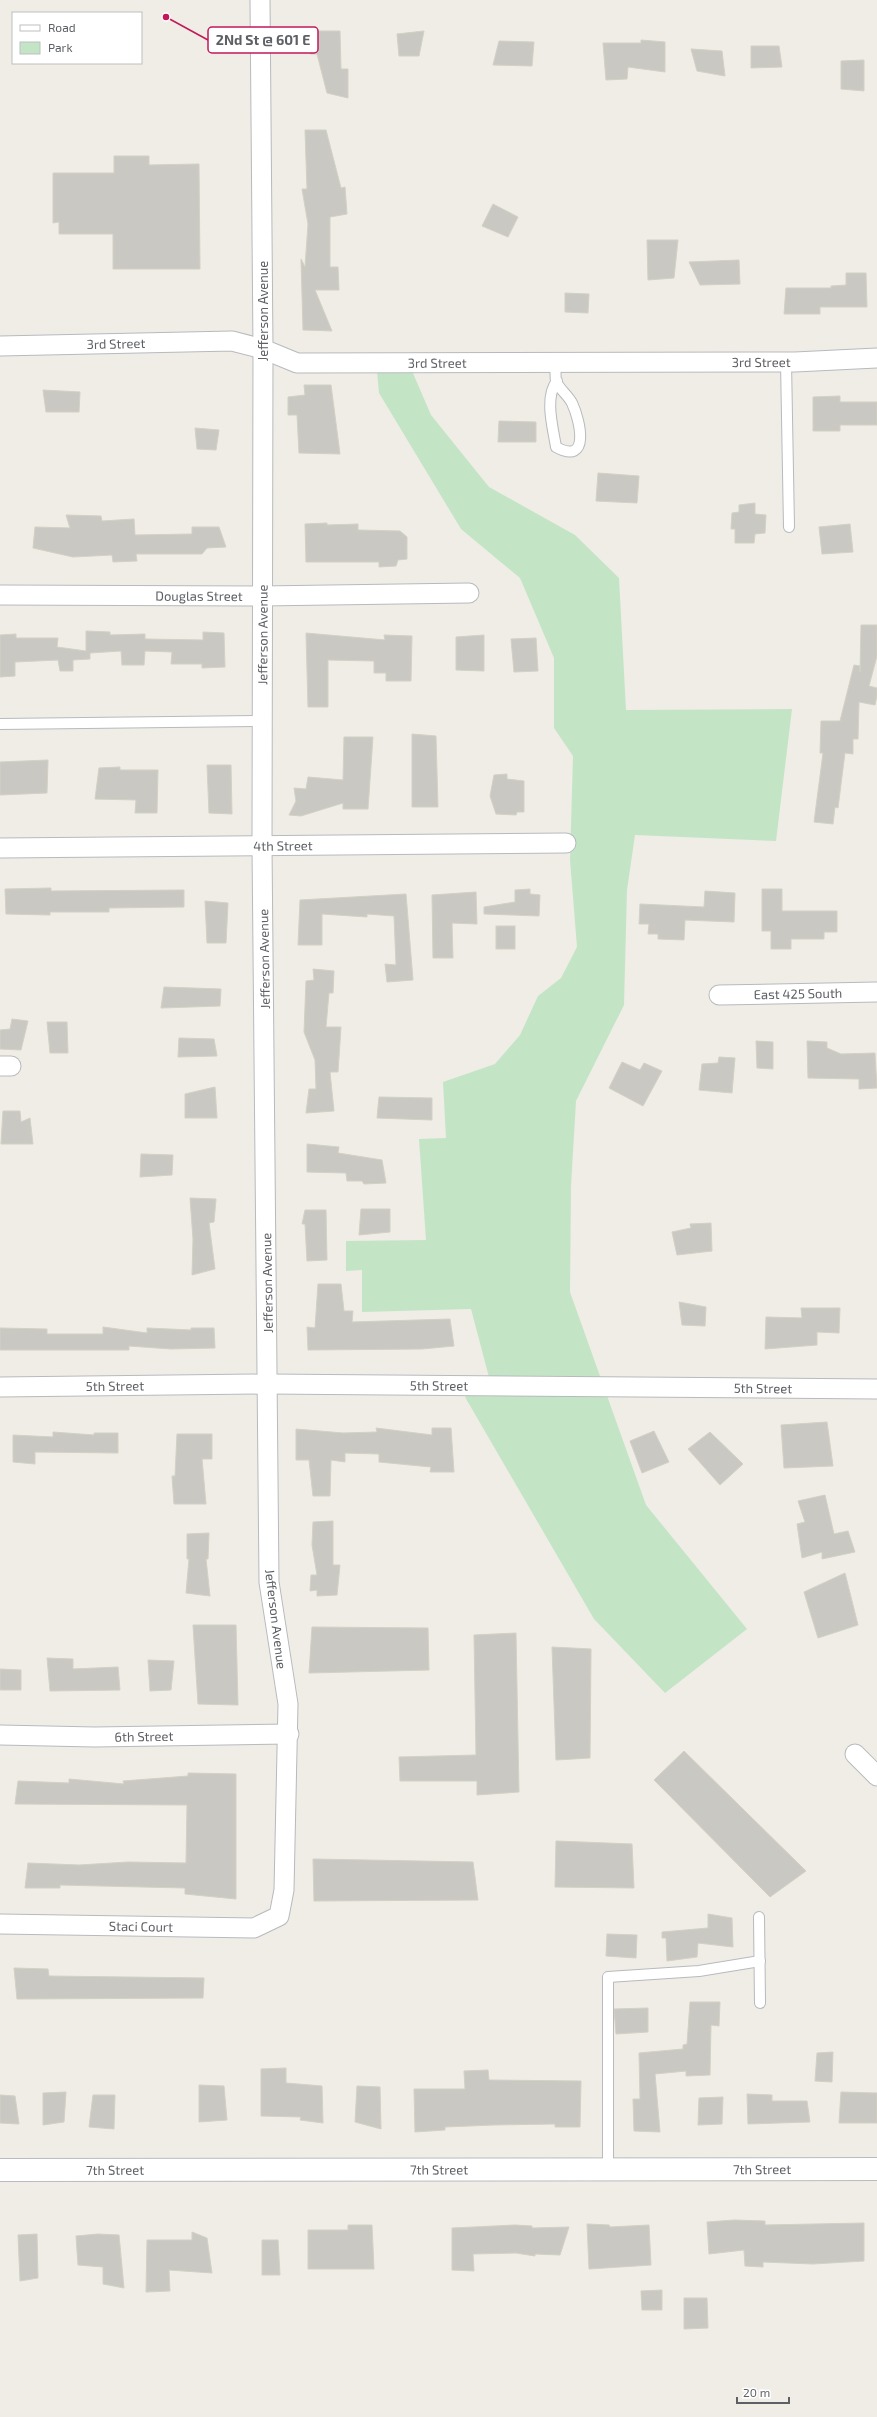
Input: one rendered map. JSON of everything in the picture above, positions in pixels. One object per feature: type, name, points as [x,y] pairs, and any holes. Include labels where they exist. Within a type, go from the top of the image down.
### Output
[{"type":"street","name":"Jefferson Avenue","points":[[260,0],[263,349],[261,596],[263,721],[262,846],[269,1582],[288,1704],[289,1734],[284,1890],[279,1916]]},
{"type":"street","name":"3rd Street","points":[[0,346],[232,341],[263,349],[297,363],[786,362],[877,358]]},
{"type":"street","name":"Douglas Street","points":[[0,595],[261,596],[469,593]]},
{"type":"street","name":"4th Street","points":[[0,848],[566,843]]},
{"type":"street","name":"East 425 South","points":[[719,995],[877,992]]},
{"type":"street","name":"5th Street","points":[[0,1387],[268,1384],[877,1388]]},
{"type":"street","name":"6th Street","points":[[0,1735],[95,1737],[289,1734]]},
{"type":"street","points":[[855,1754],[877,1776]]},
{"type":"street","name":"Staci Court","points":[[0,1924],[254,1928],[279,1916]]},
{"type":"street","name":"7th Street","points":[[0,2170],[608,2168],[877,2169]]},
{"type":"lane","points":[[555,362],[557,381],[572,403],[578,421],[581,440],[579,448],[574,452],[566,452],[556,447],[551,406],[552,387],[557,381]]},
{"type":"lane","points":[[786,362],[789,527]]},
{"type":"lane","points":[[0,724],[263,721]]},
{"type":"lane","points":[[759,1916],[760,2003]]},
{"type":"lane","points":[[608,2168],[608,1977],[699,1972],[760,1961]]},
{"type":"green space","points":[[377,371],[412,371],[431,415],[489,487],[575,535],[619,578],[626,710],[792,709],[776,841],[635,835],[627,890],[624,1005],[576,1101],[571,1186],[570,1292],[646,1505],[747,1629],[665,1693],[594,1619],[465,1397],[490,1381],[471,1309],[362,1312],[362,1270],[346,1271],[346,1241],[426,1240],[419,1139],[446,1138],[443,1082],[495,1064],[520,1035],[538,996],[561,978],[577,947],[570,860],[573,756],[554,728],[554,658],[520,578],[461,529],[379,393]]},
{"type":"building","points":[[309,31],[340,31],[341,69],[348,69],[348,98],[327,93],[317,54],[310,54]]},
{"type":"building","points":[[424,31],[419,56],[399,56],[397,34]]},
{"type":"building","points":[[641,40],[665,42],[665,72],[628,67],[627,79],[606,80],[603,43],[641,43]]},
{"type":"building","points":[[499,41],[534,42],[532,66],[493,65]]},
{"type":"building","points":[[751,46],[779,46],[782,67],[751,68]]},
{"type":"building","points":[[691,49],[722,51],[725,76],[697,71]]},
{"type":"building","points":[[864,60],[864,91],[841,89],[841,61]]},
{"type":"building","points":[[305,130],[326,130],[341,188],[345,187],[347,214],[330,217],[330,267],[338,267],[339,290],[315,290],[332,331],[303,330],[301,259],[305,267],[308,224],[302,189],[307,189]]},
{"type":"building","points":[[114,156],[149,156],[149,165],[199,164],[200,269],[113,269],[113,234],[59,234],[59,222],[53,223],[53,173],[114,173]]},
{"type":"building","points":[[493,204],[518,217],[508,237],[482,226]]},
{"type":"building","points":[[647,240],[678,240],[674,278],[648,280]]},
{"type":"building","points":[[739,260],[740,284],[700,285],[689,262]]},
{"type":"building","points":[[846,273],[866,273],[867,307],[820,307],[820,314],[784,314],[786,288],[831,288],[831,286],[846,285]]},
{"type":"building","points":[[565,293],[589,294],[588,313],[565,312]]},
{"type":"building","points":[[304,385],[331,385],[340,454],[299,453],[297,415],[288,415],[288,397],[305,395]]},
{"type":"building","points":[[43,390],[80,392],[79,412],[46,412]]},
{"type":"building","points":[[840,396],[840,402],[877,402],[877,425],[840,425],[840,431],[813,431],[813,397]]},
{"type":"building","points":[[499,421],[536,422],[536,442],[498,442]]},
{"type":"building","points":[[195,428],[219,430],[216,450],[197,449]]},
{"type":"building","points":[[598,473],[639,476],[637,503],[596,501]]},
{"type":"building","points":[[755,503],[755,514],[766,515],[765,533],[755,534],[754,543],[735,543],[735,529],[731,529],[732,513],[739,512],[739,505]]},
{"type":"building","points":[[66,515],[101,516],[102,521],[134,519],[135,535],[192,534],[192,527],[219,527],[226,547],[207,548],[202,554],[136,554],[137,561],[113,562],[112,555],[73,557],[33,548],[35,527],[70,528]]},
{"type":"building","points":[[327,523],[327,525],[358,524],[358,530],[400,531],[407,537],[407,559],[398,560],[396,566],[379,567],[379,562],[306,562],[305,524]]},
{"type":"building","points":[[850,524],[853,552],[822,554],[819,527]]},
{"type":"building","points":[[861,625],[877,625],[877,656],[869,686],[877,688],[875,705],[859,702],[858,739],[853,739],[853,754],[845,753],[838,808],[835,807],[833,824],[814,822],[823,753],[820,753],[821,721],[840,721],[854,665],[860,666],[860,672]]},
{"type":"building","points":[[86,631],[110,632],[110,635],[145,634],[145,639],[203,640],[203,632],[224,633],[225,667],[202,668],[202,664],[171,664],[172,652],[145,651],[144,665],[122,665],[121,651],[90,653],[90,659],[73,660],[73,671],[60,671],[58,660],[15,662],[15,676],[0,677],[0,635],[16,634],[16,638],[58,638],[57,647],[86,651]]},
{"type":"building","points":[[306,633],[385,640],[384,635],[412,636],[411,681],[386,681],[386,673],[374,673],[374,661],[328,660],[328,707],[308,707]]},
{"type":"building","points":[[484,635],[484,671],[456,670],[456,637]]},
{"type":"building","points":[[536,638],[538,671],[514,672],[511,639]]},
{"type":"building","points":[[412,734],[436,736],[438,807],[412,807]]},
{"type":"building","points":[[344,737],[373,737],[368,809],[343,809],[343,803],[301,816],[289,815],[296,801],[294,788],[306,789],[308,777],[343,780]]},
{"type":"building","points":[[48,760],[47,793],[0,795],[0,762]]},
{"type":"building","points":[[207,765],[231,765],[232,814],[209,813]]},
{"type":"building","points":[[120,767],[120,770],[158,770],[157,813],[135,813],[136,800],[95,799],[99,768]]},
{"type":"building","points":[[507,774],[507,779],[524,781],[524,812],[517,812],[516,815],[496,814],[490,796],[494,775]]},
{"type":"building","points":[[51,888],[51,891],[184,890],[184,907],[109,908],[109,912],[50,912],[50,915],[6,914],[5,889]]},
{"type":"building","points":[[530,889],[530,894],[540,895],[539,916],[484,914],[484,907],[515,902],[515,890]]},
{"type":"building","points":[[762,889],[782,889],[782,911],[837,911],[837,932],[824,932],[824,939],[791,939],[791,949],[771,949],[771,931],[762,931]]},
{"type":"building","points":[[705,891],[735,893],[734,922],[685,920],[684,940],[658,939],[658,934],[648,934],[649,924],[639,924],[640,904],[704,907]]},
{"type":"building","points":[[476,892],[477,924],[452,923],[453,958],[433,958],[432,895]]},
{"type":"building","points":[[406,894],[413,980],[387,982],[385,964],[396,965],[394,916],[367,914],[367,917],[322,914],[322,945],[298,945],[300,900]]},
{"type":"building","points":[[205,901],[228,903],[226,943],[207,943]]},
{"type":"building","points":[[496,926],[515,926],[515,949],[496,949]]},
{"type":"building","points":[[313,969],[334,971],[333,993],[329,993],[326,1027],[341,1027],[338,1072],[330,1072],[334,1111],[306,1113],[309,1089],[316,1089],[315,1060],[304,1032],[306,981],[314,980]]},
{"type":"building","points":[[164,987],[221,989],[220,1006],[161,1008]]},
{"type":"building","points":[[12,1019],[28,1021],[21,1050],[0,1049],[0,1030],[10,1029]]},
{"type":"building","points":[[47,1022],[67,1022],[68,1053],[50,1053]]},
{"type":"building","points":[[179,1038],[214,1039],[217,1056],[178,1057]]},
{"type":"building","points":[[756,1041],[773,1042],[773,1069],[757,1068]]},
{"type":"building","points":[[807,1041],[827,1042],[827,1048],[841,1054],[875,1053],[877,1088],[859,1089],[859,1079],[808,1078]]},
{"type":"building","points":[[719,1057],[735,1058],[732,1093],[699,1090],[702,1064],[718,1063]]},
{"type":"building","points":[[622,1062],[640,1070],[644,1063],[662,1071],[643,1106],[609,1088]]},
{"type":"building","points":[[215,1087],[217,1118],[185,1118],[185,1094]]},
{"type":"building","points":[[379,1097],[432,1098],[432,1120],[377,1118]]},
{"type":"building","points":[[3,1111],[20,1111],[21,1122],[30,1118],[33,1144],[1,1144]]},
{"type":"building","points":[[307,1144],[339,1147],[338,1153],[382,1160],[386,1183],[364,1184],[362,1181],[347,1181],[346,1173],[307,1172]]},
{"type":"building","points":[[141,1154],[173,1155],[172,1175],[140,1177]]},
{"type":"building","points":[[190,1198],[216,1199],[214,1222],[209,1223],[215,1269],[192,1275],[193,1239]]},
{"type":"building","points":[[361,1209],[390,1209],[390,1232],[359,1235]]},
{"type":"building","points":[[305,1210],[326,1210],[327,1260],[307,1261],[305,1224],[302,1224]]},
{"type":"building","points":[[711,1223],[712,1251],[677,1255],[672,1232],[691,1228],[690,1224]]},
{"type":"building","points":[[318,1284],[341,1284],[344,1311],[353,1311],[352,1322],[450,1319],[454,1346],[422,1349],[308,1350],[307,1327],[315,1328]]},
{"type":"building","points":[[679,1302],[706,1307],[705,1326],[682,1325]]},
{"type":"building","points":[[801,1308],[840,1308],[839,1333],[817,1332],[817,1345],[765,1349],[766,1317],[802,1318]]},
{"type":"building","points":[[103,1327],[147,1333],[147,1328],[191,1330],[191,1328],[214,1328],[215,1348],[171,1349],[129,1346],[129,1350],[0,1350],[0,1328],[47,1329],[47,1334],[103,1334]]},
{"type":"building","points":[[827,1422],[833,1466],[784,1468],[781,1425]]},
{"type":"building","points":[[376,1428],[432,1435],[432,1428],[451,1428],[454,1472],[430,1472],[431,1467],[379,1462],[379,1454],[345,1453],[345,1462],[331,1460],[330,1496],[313,1496],[309,1460],[296,1460],[296,1429],[343,1433],[377,1432]]},
{"type":"building","points":[[654,1431],[669,1462],[642,1473],[630,1441]]},
{"type":"building","points":[[53,1432],[94,1435],[94,1433],[118,1433],[118,1453],[35,1452],[35,1464],[13,1462],[13,1435],[53,1437]]},
{"type":"building","points":[[710,1432],[743,1464],[720,1485],[688,1449]]},
{"type":"building","points":[[177,1434],[212,1434],[212,1459],[202,1459],[206,1504],[174,1504],[172,1476],[175,1476]]},
{"type":"building","points":[[825,1495],[834,1534],[848,1531],[855,1552],[822,1559],[822,1552],[802,1558],[797,1524],[805,1522],[798,1501]]},
{"type":"building","points":[[333,1521],[333,1565],[340,1565],[337,1595],[317,1596],[317,1590],[310,1591],[311,1575],[317,1575],[312,1545],[313,1522]]},
{"type":"building","points":[[209,1533],[208,1559],[206,1559],[210,1596],[186,1593],[189,1559],[187,1559],[187,1534]]},
{"type":"building","points":[[845,1573],[858,1625],[818,1638],[804,1592]]},
{"type":"building","points":[[193,1625],[236,1625],[238,1705],[198,1704]]},
{"type":"building","points":[[312,1627],[428,1628],[429,1670],[309,1673]]},
{"type":"building","points":[[516,1633],[519,1792],[477,1795],[477,1781],[400,1781],[399,1757],[476,1755],[474,1635]]},
{"type":"building","points":[[552,1647],[591,1649],[590,1758],[556,1760]]},
{"type":"building","points":[[47,1658],[73,1659],[73,1669],[118,1667],[120,1690],[50,1691]]},
{"type":"building","points":[[148,1660],[174,1661],[171,1690],[150,1691]]},
{"type":"building","points":[[0,1669],[21,1670],[21,1690],[0,1690]]},
{"type":"building","points":[[684,1751],[806,1871],[770,1897],[654,1780]]},
{"type":"building","points":[[188,1773],[236,1774],[236,1899],[185,1894],[185,1888],[60,1885],[60,1888],[25,1888],[28,1863],[79,1865],[128,1862],[186,1863],[187,1805],[15,1804],[18,1781],[69,1783],[69,1779],[124,1784],[123,1781],[188,1776]]},
{"type":"building","points":[[556,1841],[632,1844],[634,1888],[555,1887]]},
{"type":"building","points":[[313,1859],[473,1862],[478,1900],[314,1901]]},
{"type":"building","points":[[708,1914],[732,1918],[733,1947],[698,1943],[697,1957],[667,1961],[666,1938],[662,1938],[662,1932],[708,1928]]},
{"type":"building","points":[[607,1934],[637,1935],[636,1958],[606,1956]]},
{"type":"building","points":[[14,1968],[48,1969],[49,1976],[204,1978],[203,1998],[17,1999]]},
{"type":"building","points":[[690,2002],[720,2002],[719,2026],[711,2025],[710,2075],[686,2076],[686,2071],[655,2074],[660,2132],[634,2131],[633,2099],[640,2099],[639,2053],[683,2049],[683,2045],[687,2044]]},
{"type":"building","points":[[648,2008],[648,2032],[616,2034],[614,2009]]},
{"type":"building","points":[[833,2052],[832,2082],[815,2081],[817,2053]]},
{"type":"building","points":[[286,2068],[286,2083],[322,2086],[323,2123],[300,2120],[301,2117],[261,2116],[261,2069]]},
{"type":"building","points":[[488,2070],[489,2080],[581,2081],[580,2127],[555,2127],[555,2124],[493,2125],[445,2127],[445,2130],[415,2132],[414,2089],[465,2089],[464,2071]]},
{"type":"building","points":[[199,2085],[224,2086],[227,2120],[199,2122]]},
{"type":"building","points":[[357,2086],[380,2087],[381,2129],[355,2122]]},
{"type":"building","points":[[66,2092],[64,2122],[43,2125],[43,2093]]},
{"type":"building","points":[[841,2092],[877,2093],[877,2123],[839,2123]]},
{"type":"building","points":[[747,2094],[772,2095],[772,2101],[807,2101],[810,2122],[748,2124]]},
{"type":"building","points":[[0,2095],[15,2096],[19,2124],[0,2123]]},
{"type":"building","points":[[93,2095],[115,2095],[114,2129],[89,2127]]},
{"type":"building","points":[[723,2097],[722,2124],[698,2125],[699,2098]]},
{"type":"building","points":[[734,2220],[765,2221],[765,2225],[864,2223],[864,2261],[813,2264],[763,2262],[763,2267],[745,2266],[744,2250],[709,2254],[707,2222]]},
{"type":"building","points":[[587,2224],[609,2225],[610,2227],[649,2225],[651,2265],[589,2269]]},
{"type":"building","points":[[348,2225],[372,2225],[374,2269],[308,2269],[308,2230],[348,2230]]},
{"type":"building","points":[[515,2225],[532,2226],[532,2228],[569,2227],[560,2255],[535,2254],[535,2256],[516,2253],[473,2254],[474,2271],[452,2270],[452,2228]]},
{"type":"building","points":[[192,2232],[207,2238],[212,2273],[169,2270],[170,2291],[146,2292],[147,2240],[192,2240]]},
{"type":"building","points":[[37,2234],[38,2278],[20,2281],[18,2235]]},
{"type":"building","points":[[98,2234],[119,2235],[124,2288],[103,2284],[103,2267],[78,2265],[76,2236]]},
{"type":"building","points":[[262,2240],[278,2240],[280,2275],[262,2275]]},
{"type":"building","points":[[662,2290],[662,2310],[642,2310],[641,2291]]},
{"type":"building","points":[[684,2298],[707,2298],[708,2328],[684,2329]]},
{"type":"place","name":"2Nd St @ 601 E","points":[[166,17]]}]
